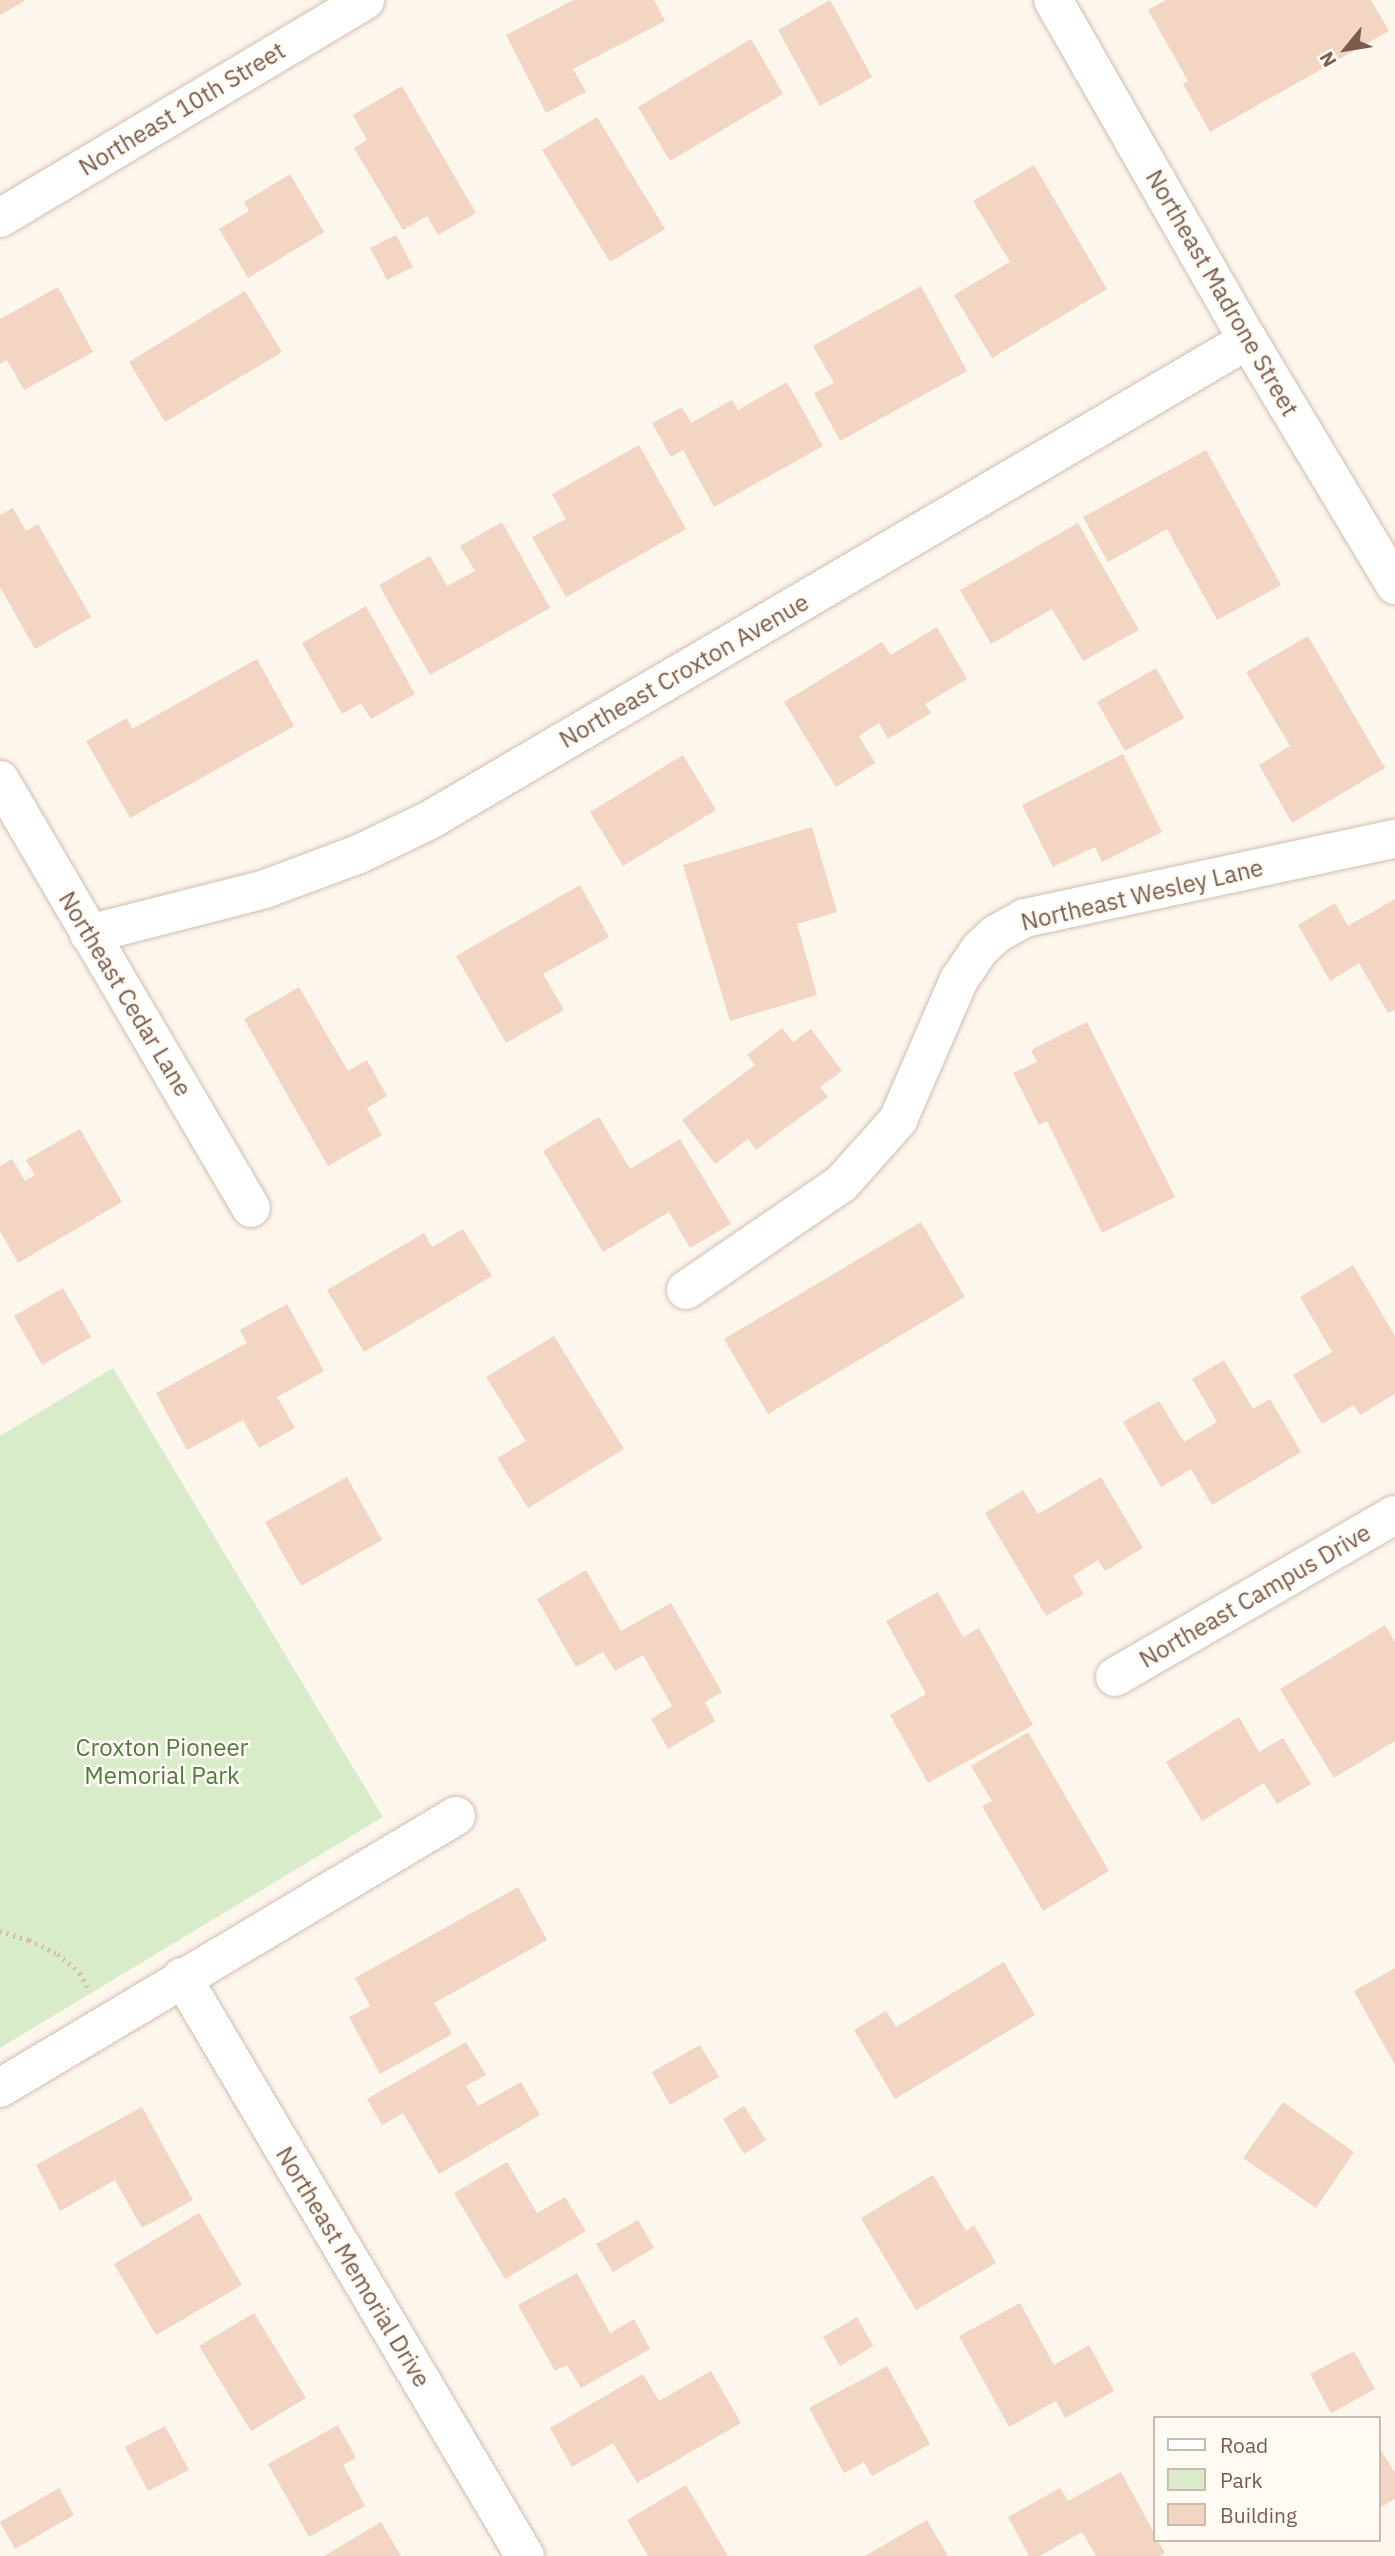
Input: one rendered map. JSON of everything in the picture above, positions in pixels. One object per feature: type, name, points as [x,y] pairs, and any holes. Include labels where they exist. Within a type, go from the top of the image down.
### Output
[{"type":"street","name":"Northeast 10th Street","points":[[0,218],[365,0]]},
{"type":"street","name":"Northeast Madrone Street","points":[[1052,0],[1248,340],[1395,585]]},
{"type":"street","name":"Northeast Croxton Avenue","points":[[89,934],[265,890],[359,854],[428,821],[1248,340]]},
{"type":"street","name":"Northeast Cedar Lane","points":[[0,780],[251,1208]]},
{"type":"street","name":"Northeast Wesley Lane","points":[[686,1290],[841,1184],[898,1120],[960,980],[980,949],[996,934],[1025,918],[1395,839]]},
{"type":"street","name":"Northeast Campus Drive","points":[[1115,1677],[1395,1515]]},
{"type":"street","points":[[0,2088],[456,1816]]},
{"type":"street","name":"Northeast Memorial Drive","points":[[182,1978],[525,2556]]},
{"type":"path","points":[[0,1931],[29,1940],[58,1954],[79,1973],[91,1993]]},
{"type":"green space","name":"Croxton Pioneer Memorial Park","points":[[113,1368],[383,1817],[0,2048],[0,1436]]},
{"type":"building","points":[[0,0],[26,0],[0,15]]},
{"type":"building","points":[[574,0],[654,0],[665,21],[573,69],[586,92],[546,113],[506,35]]},
{"type":"building","points":[[830,0],[872,77],[820,106],[778,30]]},
{"type":"building","points":[[1166,0],[1371,0],[1389,31],[1210,132],[1183,84],[1188,81],[1148,10]]},
{"type":"building","points":[[751,39],[783,94],[670,161],[638,107]]},
{"type":"building","points":[[402,86],[476,213],[438,235],[427,216],[403,230],[354,148],[367,140],[353,115]]},
{"type":"building","points":[[597,117],[665,229],[610,262],[542,150]]},
{"type":"building","points":[[1034,165],[1107,289],[992,358],[954,295],[1010,262],[973,201]]},
{"type":"building","points":[[290,174],[324,232],[248,278],[219,229],[249,211],[244,202]]},
{"type":"building","points":[[396,235],[413,267],[387,280],[370,248]]},
{"type":"building","points":[[921,286],[967,371],[840,441],[814,393],[834,383],[813,346]]},
{"type":"building","points":[[58,287],[93,352],[24,390],[7,360],[0,364],[0,319]]},
{"type":"building","points":[[245,291],[282,352],[165,422],[129,362]]},
{"type":"building","points":[[787,382],[823,446],[714,507],[683,450],[671,457],[652,423],[682,407],[691,423],[732,400],[738,410]]},
{"type":"building","points":[[639,445],[686,529],[566,597],[532,537],[566,519],[552,494]]},
{"type":"building","points":[[1206,450],[1281,585],[1217,620],[1167,529],[1108,562],[1083,517]]},
{"type":"building","points":[[13,508],[26,531],[38,524],[91,617],[35,649],[0,587],[0,515]]},
{"type":"building","points":[[502,522],[550,608],[430,675],[379,585],[430,556],[447,586],[475,571],[460,546]]},
{"type":"building","points":[[1078,523],[1139,630],[1083,661],[1052,609],[991,644],[960,590]]},
{"type":"building","points":[[366,606],[415,694],[371,719],[361,703],[342,714],[302,643]]},
{"type":"building","points":[[937,627],[967,679],[925,704],[931,713],[888,739],[879,723],[859,736],[875,763],[836,787],[784,702],[882,642],[891,655]]},
{"type":"building","points":[[1308,636],[1385,768],[1292,823],[1259,765],[1290,746],[1246,672]]},
{"type":"building","points":[[257,659],[294,726],[130,818],[86,741],[127,718],[132,729]]},
{"type":"building","points":[[1156,668],[1184,718],[1125,751],[1097,702]]},
{"type":"building","points":[[1123,754],[1162,832],[1102,862],[1095,847],[1053,867],[1022,805]]},
{"type":"building","points":[[683,755],[716,810],[623,866],[590,812]]},
{"type":"building","points":[[812,827],[837,912],[797,924],[817,995],[730,1021],[683,865]]},
{"type":"building","points":[[580,885],[609,937],[543,974],[564,1010],[506,1043],[456,956]]},
{"type":"building","points":[[1395,899],[1395,1010],[1388,1013],[1359,963],[1330,981],[1298,925],[1335,903],[1348,926]]},
{"type":"building","points":[[299,987],[348,1071],[367,1060],[387,1096],[367,1108],[382,1135],[328,1166],[244,1019]]},
{"type":"building","points":[[1087,1022],[1175,1197],[1102,1233],[1047,1121],[1039,1125],[1013,1073],[1037,1062],[1031,1050]]},
{"type":"building","points":[[782,1028],[793,1042],[811,1029],[842,1071],[820,1087],[828,1097],[756,1150],[748,1139],[715,1164],[682,1120],[755,1065],[747,1055]]},
{"type":"building","points":[[599,1117],[630,1169],[680,1139],[731,1224],[690,1248],[669,1212],[603,1252],[543,1151]]},
{"type":"building","points":[[80,1129],[122,1202],[18,1263],[0,1231],[0,1166],[12,1159],[25,1181],[35,1175],[26,1160]]},
{"type":"building","points":[[921,1222],[965,1297],[768,1414],[724,1339]]},
{"type":"building","points":[[463,1229],[492,1276],[364,1352],[327,1290],[424,1233],[432,1247]]},
{"type":"building","points":[[1353,1265],[1395,1336],[1395,1394],[1360,1415],[1354,1405],[1322,1424],[1293,1375],[1332,1352],[1300,1297]]},
{"type":"building","points":[[63,1288],[91,1337],[42,1365],[14,1316]]},
{"type":"building","points":[[287,1304],[324,1371],[277,1397],[295,1428],[259,1448],[243,1420],[187,1450],[156,1393],[247,1343],[240,1330]]},
{"type":"building","points":[[554,1336],[624,1449],[528,1508],[497,1458],[526,1441],[486,1377]]},
{"type":"building","points":[[1224,1360],[1253,1409],[1270,1399],[1301,1452],[1212,1505],[1191,1469],[1161,1487],[1123,1422],[1159,1401],[1184,1442],[1217,1422],[1192,1379]]},
{"type":"building","points":[[347,1477],[382,1540],[301,1586],[265,1522]]},
{"type":"building","points":[[1101,1477],[1143,1548],[1105,1571],[1098,1560],[1073,1576],[1084,1594],[1046,1616],[985,1513],[1023,1490],[1038,1514]]},
{"type":"building","points":[[586,1570],[621,1631],[671,1603],[722,1692],[705,1702],[715,1721],[668,1749],[651,1719],[672,1706],[643,1655],[615,1671],[603,1652],[576,1667],[537,1599]]},
{"type":"building","points":[[938,1592],[963,1637],[979,1628],[1033,1725],[928,1783],[890,1715],[926,1694],[886,1621]]},
{"type":"building","points":[[1385,1625],[1395,1642],[1395,1741],[1334,1778],[1280,1689]]},
{"type":"building","points":[[1239,1717],[1259,1752],[1283,1738],[1311,1784],[1277,1804],[1264,1783],[1202,1821],[1166,1762]]},
{"type":"building","points":[[1028,1732],[1109,1871],[1043,1911],[982,1806],[992,1801],[971,1766]]},
{"type":"building","points":[[518,1887],[547,1940],[434,2003],[452,2034],[380,2074],[349,2017],[370,2006],[355,1978]]},
{"type":"building","points":[[1004,1962],[1035,2015],[895,2099],[854,2030],[886,2011],[896,2027]]},
{"type":"building","points":[[1395,1968],[1395,2065],[1354,1991]]},
{"type":"building","points":[[466,2042],[486,2075],[466,2086],[478,2106],[521,2082],[540,2115],[439,2174],[403,2113],[382,2125],[367,2099]]},
{"type":"building","points":[[700,2045],[719,2077],[670,2105],[652,2072]]},
{"type":"building","points":[[1283,2102],[1354,2152],[1316,2208],[1243,2158]]},
{"type":"building","points":[[744,2106],[766,2140],[744,2154],[723,2119]]},
{"type":"building","points":[[142,2107],[193,2200],[142,2228],[115,2180],[60,2211],[36,2165]]},
{"type":"building","points":[[507,2162],[537,2213],[565,2197],[586,2231],[505,2279],[454,2193]]},
{"type":"building","points":[[933,2175],[966,2231],[974,2225],[996,2263],[916,2310],[861,2218]]},
{"type":"building","points":[[199,2213],[242,2285],[156,2335],[114,2264]]},
{"type":"building","points":[[638,2220],[654,2248],[613,2272],[596,2244]]},
{"type":"building","points":[[577,2273],[610,2333],[634,2319],[650,2349],[581,2388],[567,2365],[555,2371],[518,2305]]},
{"type":"building","points":[[1020,2303],[1054,2365],[1089,2345],[1114,2391],[1065,2418],[1056,2401],[1009,2427],[959,2336]]},
{"type":"building","points":[[254,2313],[306,2398],[251,2431],[199,2346]]},
{"type":"building","points":[[857,2317],[873,2346],[840,2366],[823,2337]]},
{"type":"building","points":[[1354,2351],[1375,2389],[1331,2413],[1310,2374]]},
{"type":"building","points":[[887,2366],[930,2444],[872,2476],[864,2462],[844,2473],[809,2408]]},
{"type":"building","points":[[711,2371],[741,2423],[637,2483],[613,2443],[572,2467],[550,2428],[643,2374],[659,2401]]},
{"type":"building","points":[[338,2425],[356,2458],[343,2465],[365,2506],[309,2537],[268,2464]]},
{"type":"building","points":[[165,2426],[189,2470],[148,2491],[125,2447]]},
{"type":"building","points":[[1381,2450],[1395,2473],[1395,2499],[1381,2507]]},
{"type":"building","points":[[1121,2472],[1154,2533],[1154,2542],[1159,2542],[1165,2553],[1160,2556],[1096,2556],[1082,2532],[1040,2556],[1029,2556],[1008,2517],[1060,2488],[1068,2501]]},
{"type":"building","points":[[686,2485],[728,2556],[648,2556],[627,2520]]},
{"type":"building","points":[[59,2488],[74,2515],[15,2549],[0,2522]]},
{"type":"building","points":[[927,2520],[948,2556],[865,2556]]},
{"type":"building","points":[[381,2522],[401,2556],[324,2556]]}]
